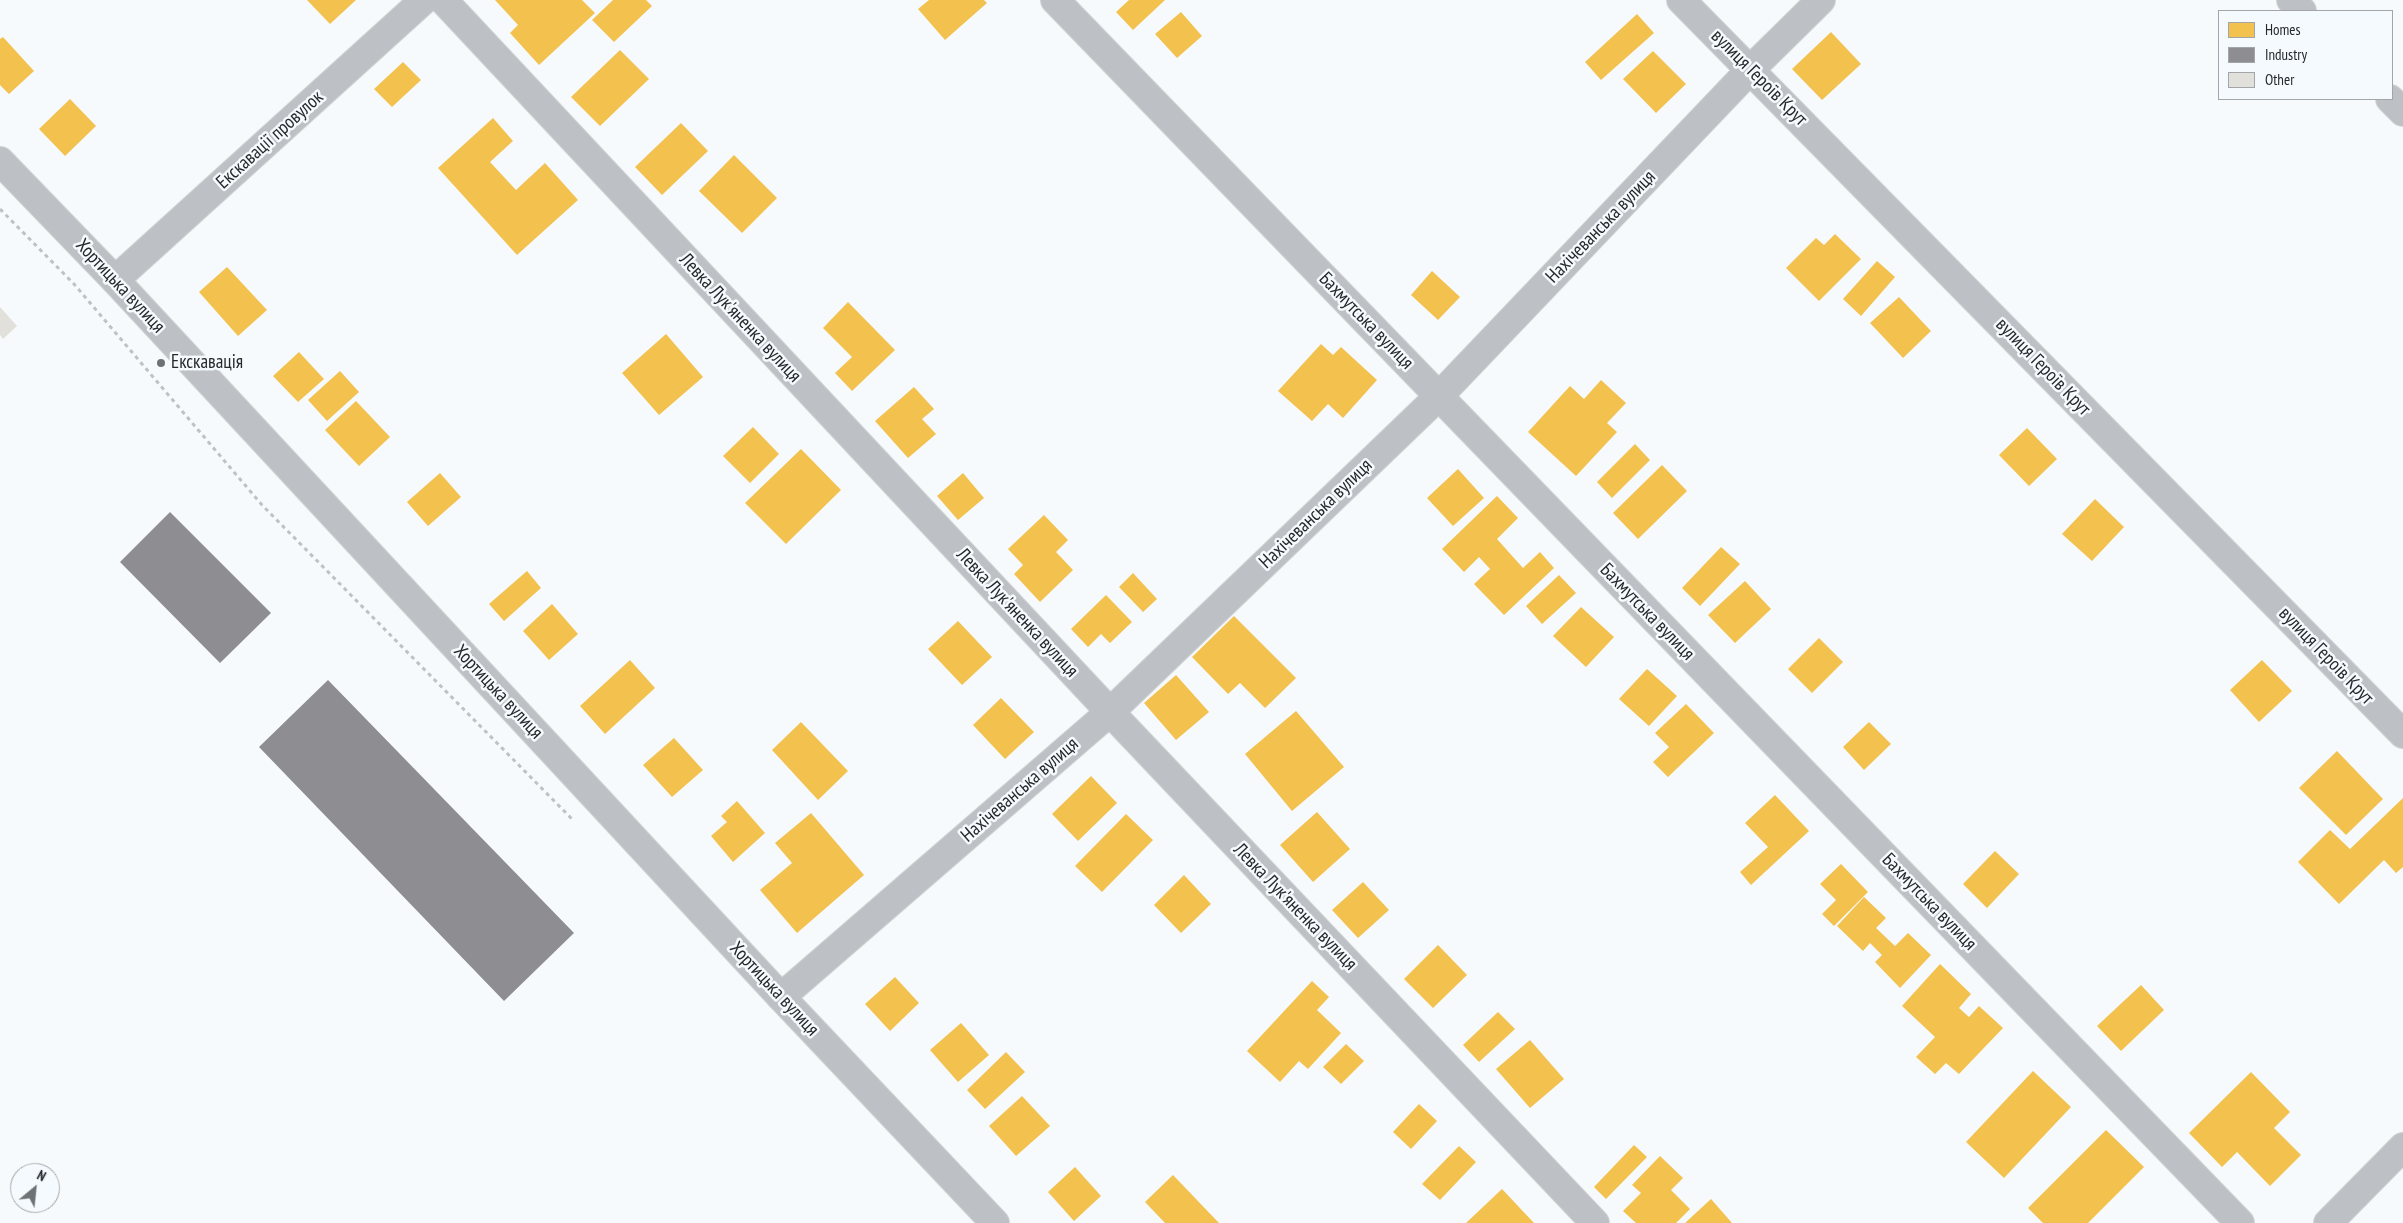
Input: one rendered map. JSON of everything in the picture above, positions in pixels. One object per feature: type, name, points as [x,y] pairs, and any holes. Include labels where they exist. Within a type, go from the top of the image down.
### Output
[{"type":"street","name":"Екскавації провулок","points":[[115,280],[424,0]]},
{"type":"street","name":"Левка Лук'яненка вулиця","points":[[443,0],[1110,712],[1595,1223]]},
{"type":"street","name":"Бахмутська вулиця","points":[[1055,0],[2240,1223]]},
{"type":"street","name":"вулиця Героїв Крут","points":[[1682,0],[2403,734]]},
{"type":"street","name":"Нахічеванська вулиця","points":[[781,997],[1110,712],[1439,396],[1751,69],[1821,0]]},
{"type":"street","points":[[2291,0],[2301,10]]},
{"type":"street","points":[[2391,100],[2403,112]]},
{"type":"street","name":"Хортицька вулиця","points":[[0,161],[115,280],[781,997],[995,1223]]},
{"type":"street","points":[[2328,1223],[2403,1148]]},
{"type":"path","points":[[0,209],[74,284],[262,505],[575,822]]},
{"type":"building: Homes","points":[[307,0],[356,0],[330,24]]},
{"type":"building: Homes","points":[[495,0],[582,0],[595,13],[539,65],[510,33],[518,25]]},
{"type":"building: Homes","points":[[613,0],[646,0],[652,6],[614,42],[592,20]]},
{"type":"building: Homes","points":[[929,0],[984,0],[987,3],[945,40],[918,9]]},
{"type":"building: Homes","points":[[1129,0],[1165,0],[1133,30],[1116,12]]},
{"type":"building: Homes","points":[[1181,12],[1202,36],[1177,58],[1155,34]]},
{"type":"building: Homes","points":[[1637,14],[1654,33],[1601,80],[1585,62]]},
{"type":"building: Homes","points":[[1831,32],[1861,64],[1822,100],[1792,69]]},
{"type":"building: Homes","points":[[3,37],[34,71],[9,94],[0,85],[0,39]]},
{"type":"building: Homes","points":[[620,50],[649,79],[600,126],[571,97]]},
{"type":"building: Homes","points":[[1653,51],[1686,84],[1656,113],[1623,79]]},
{"type":"building: Homes","points":[[403,62],[421,80],[392,107],[374,89]]},
{"type":"building: Homes","points":[[70,99],[96,126],[65,156],[39,129]]},
{"type":"building: Homes","points":[[493,118],[513,141],[490,162],[516,190],[545,163],[578,200],[517,255],[438,168]]},
{"type":"building: Homes","points":[[681,123],[708,151],[662,195],[635,167]]},
{"type":"building: Homes","points":[[734,155],[777,198],[742,233],[699,191]]},
{"type":"building: Homes","points":[[1835,234],[1861,259],[1819,301],[1786,268],[1816,238],[1824,245]]},
{"type":"building: Homes","points":[[1877,261],[1895,277],[1861,316],[1843,299]]},
{"type":"building: Homes","points":[[227,267],[267,310],[238,336],[199,292]]},
{"type":"building: Homes","points":[[1432,271],[1460,297],[1438,320],[1411,295]]},
{"type":"building: Homes","points":[[1899,297],[1931,331],[1903,358],[1870,323]]},
{"type":"building: Homes","points":[[848,302],[895,350],[852,391],[835,373],[852,357],[823,328]]},
{"type":"building: Homes","points":[[666,334],[703,377],[659,415],[622,373]]},
{"type":"building: Homes","points":[[1321,344],[1333,355],[1341,347],[1377,380],[1343,418],[1328,404],[1312,421],[1278,391]]},
{"type":"building: Homes","points":[[299,352],[324,379],[298,402],[273,376]]},
{"type":"building: Homes","points":[[340,371],[359,392],[327,421],[308,400]]},
{"type":"building: Homes","points":[[1601,380],[1626,403],[1607,423],[1617,432],[1576,476],[1528,432],[1570,386],[1584,399]]},
{"type":"building: Homes","points":[[914,387],[934,409],[922,419],[936,434],[908,458],[875,421]]},
{"type":"building: Homes","points":[[356,401],[390,437],[359,466],[325,430]]},
{"type":"building: Homes","points":[[753,427],[779,454],[750,483],[723,456]]},
{"type":"building: Homes","points":[[2027,428],[2057,459],[2029,486],[1999,455]]},
{"type":"building: Homes","points":[[1635,444],[1650,460],[1612,498],[1597,482]]},
{"type":"building: Homes","points":[[801,449],[841,490],[786,544],[745,503]]},
{"type":"building: Homes","points":[[1662,465],[1687,491],[1638,539],[1613,513]]},
{"type":"building: Homes","points":[[1458,469],[1484,498],[1453,526],[1427,498]]},
{"type":"building: Homes","points":[[440,473],[461,497],[428,526],[407,502]]},
{"type":"building: Homes","points":[[963,473],[984,498],[958,520],[937,496]]},
{"type":"building: Homes","points":[[1497,496],[1518,518],[1497,539],[1523,568],[1540,552],[1554,568],[1504,615],[1474,584],[1490,569],[1479,557],[1464,572],[1442,549]]},
{"type":"building: Homes","points":[[2095,499],[2124,527],[2092,561],[2062,534]]},
{"type":"building: Homes","points":[[1044,515],[1068,540],[1056,552],[1073,570],[1040,602],[1014,574],[1023,565],[1008,549]]},
{"type":"building: Homes","points":[[1721,547],[1740,564],[1700,606],[1682,588]]},
{"type":"building: Homes","points":[[527,571],[541,588],[504,621],[489,604]]},
{"type":"building: Homes","points":[[1133,573],[1157,599],[1143,612],[1119,587]]},
{"type":"building: Homes","points":[[1559,575],[1576,593],[1542,624],[1526,606]]},
{"type":"building: Homes","points":[[1745,581],[1771,609],[1735,643],[1708,615]]},
{"type":"building: Homes","points":[[1106,595],[1132,622],[1110,643],[1101,634],[1088,647],[1071,629]]},
{"type":"building: Homes","points":[[552,604],[578,634],[549,660],[523,631]]},
{"type":"building: Homes","points":[[1581,607],[1614,637],[1586,667],[1553,636]]},
{"type":"building: Homes","points":[[1234,616],[1296,678],[1265,708],[1240,683],[1228,694],[1192,657]]},
{"type":"building: Homes","points":[[958,621],[992,657],[962,685],[928,649]]},
{"type":"building: Homes","points":[[1819,638],[1843,662],[1812,693],[1788,669]]},
{"type":"building: Homes","points":[[630,660],[655,688],[605,734],[580,706]]},
{"type":"building: Homes","points":[[2262,660],[2292,691],[2259,722],[2230,690]]},
{"type":"building: Homes","points":[[1647,669],[1677,696],[1649,726],[1619,699]]},
{"type":"building: Homes","points":[[1176,675],[1209,712],[1176,740],[1144,703]]},
{"type":"building: Homes","points":[[1001,698],[1034,732],[1005,759],[973,725]]},
{"type":"building: Homes","points":[[1686,704],[1714,733],[1668,777],[1653,762],[1669,747],[1655,733]]},
{"type":"building: Homes","points":[[1296,711],[1344,767],[1292,811],[1245,754]]},
{"type":"building: Homes","points":[[801,722],[848,771],[818,800],[772,750]]},
{"type":"building: Homes","points":[[1869,722],[1891,744],[1864,770],[1843,747]]},
{"type":"building: Homes","points":[[674,738],[703,770],[672,797],[643,765]]},
{"type":"building: Homes","points":[[2337,751],[2383,799],[2346,835],[2299,788]]},
{"type":"building: Homes","points":[[1091,776],[1117,803],[1078,841],[1052,814]]},
{"type":"building: Homes","points":[[1775,795],[1809,831],[1751,885],[1740,872],[1768,847],[1745,823]]},
{"type":"building: Homes","points":[[2403,798],[2403,867],[2396,873],[2384,860],[2339,904],[2298,862],[2330,830],[2350,849]]},
{"type":"building: Homes","points":[[737,801],[765,833],[733,862],[711,836],[727,822],[721,816]]},
{"type":"building: Homes","points":[[1317,812],[1350,849],[1313,882],[1280,845]]},
{"type":"building: Homes","points":[[811,813],[864,875],[797,933],[760,890],[792,863],[775,843]]},
{"type":"building: Homes","points":[[1126,814],[1153,840],[1102,892],[1075,866]]},
{"type":"building: Homes","points":[[1995,851],[2019,874],[1987,908],[1963,884]]},
{"type":"building: Homes","points":[[1841,864],[1868,892],[1834,926],[1822,914],[1836,900],[1820,884]]},
{"type":"building: Homes","points":[[1184,875],[1211,904],[1181,933],[1154,905]]},
{"type":"building: Homes","points":[[1363,882],[1389,910],[1358,938],[1332,910]]},
{"type":"building: Homes","points":[[1864,897],[1886,918],[1876,928],[1895,946],[1908,933],[1931,955],[1900,988],[1875,962],[1882,955],[1870,943],[1863,951],[1837,926]]},
{"type":"building: Homes","points":[[1438,945],[1467,975],[1433,1008],[1404,979]]},
{"type":"building: Homes","points":[[1940,964],[1971,994],[1959,1008],[1969,1017],[1979,1006],[2003,1028],[1959,1074],[1946,1063],[1935,1074],[1916,1057],[1935,1037],[1902,1006]]},
{"type":"building: Homes","points":[[895,977],[919,1003],[890,1031],[865,1004]]},
{"type":"building: Homes","points":[[1312,981],[1329,997],[1317,1010],[1341,1033],[1308,1069],[1299,1061],[1280,1082],[1247,1051]]},
{"type":"building: Homes","points":[[2141,985],[2164,1010],[2121,1051],[2097,1026]]},
{"type":"building: Homes","points":[[1498,1012],[1515,1029],[1479,1062],[1463,1045]]},
{"type":"building: Homes","points":[[961,1023],[989,1055],[958,1082],[930,1050]]},
{"type":"building: Homes","points":[[1530,1040],[1564,1079],[1530,1108],[1496,1069]]},
{"type":"building: Homes","points":[[1346,1044],[1364,1061],[1341,1084],[1323,1067]]},
{"type":"building: Homes","points":[[1006,1052],[1025,1072],[985,1109],[967,1090]]},
{"type":"building: Homes","points":[[2033,1071],[2071,1107],[2004,1178],[1966,1142]]},
{"type":"building: Homes","points":[[2251,1072],[2290,1112],[2274,1128],[2301,1155],[2270,1186],[2237,1152],[2222,1167],[2189,1133]]},
{"type":"building: Homes","points":[[1022,1096],[1050,1126],[1016,1156],[989,1126]]},
{"type":"building: Homes","points":[[1419,1104],[1437,1121],[1411,1149],[1393,1132]]},
{"type":"building: Homes","points":[[2106,1130],[2144,1167],[2088,1223],[2043,1223],[2028,1208]]},
{"type":"building: Homes","points":[[1634,1145],[1647,1157],[1606,1199],[1594,1187]]},
{"type":"building: Homes","points":[[1459,1146],[1476,1162],[1440,1200],[1422,1184]]},
{"type":"building: Homes","points":[[1660,1156],[1683,1178],[1671,1190],[1690,1209],[1676,1223],[1636,1223],[1623,1211],[1641,1193],[1632,1185]]},
{"type":"building: Homes","points":[[1075,1167],[1101,1196],[1074,1221],[1048,1192]]},
{"type":"building: Homes","points":[[1173,1175],[1219,1223],[1165,1223],[1145,1202]]},
{"type":"building: Homes","points":[[1502,1189],[1534,1223],[1466,1223]]},
{"type":"building: Homes","points":[[1711,1199],[1732,1223],[1685,1223]]},
{"type":"building: Industry","points":[[170,512],[271,613],[220,663],[120,562]]},
{"type":"building: Industry","points":[[328,680],[574,933],[504,1001],[259,747]]},
{"type":"building: Other","points":[[0,307],[17,326],[3,339],[0,335]]},
{"type":"place","name":"Екскавація","points":[[161,363]]}]
